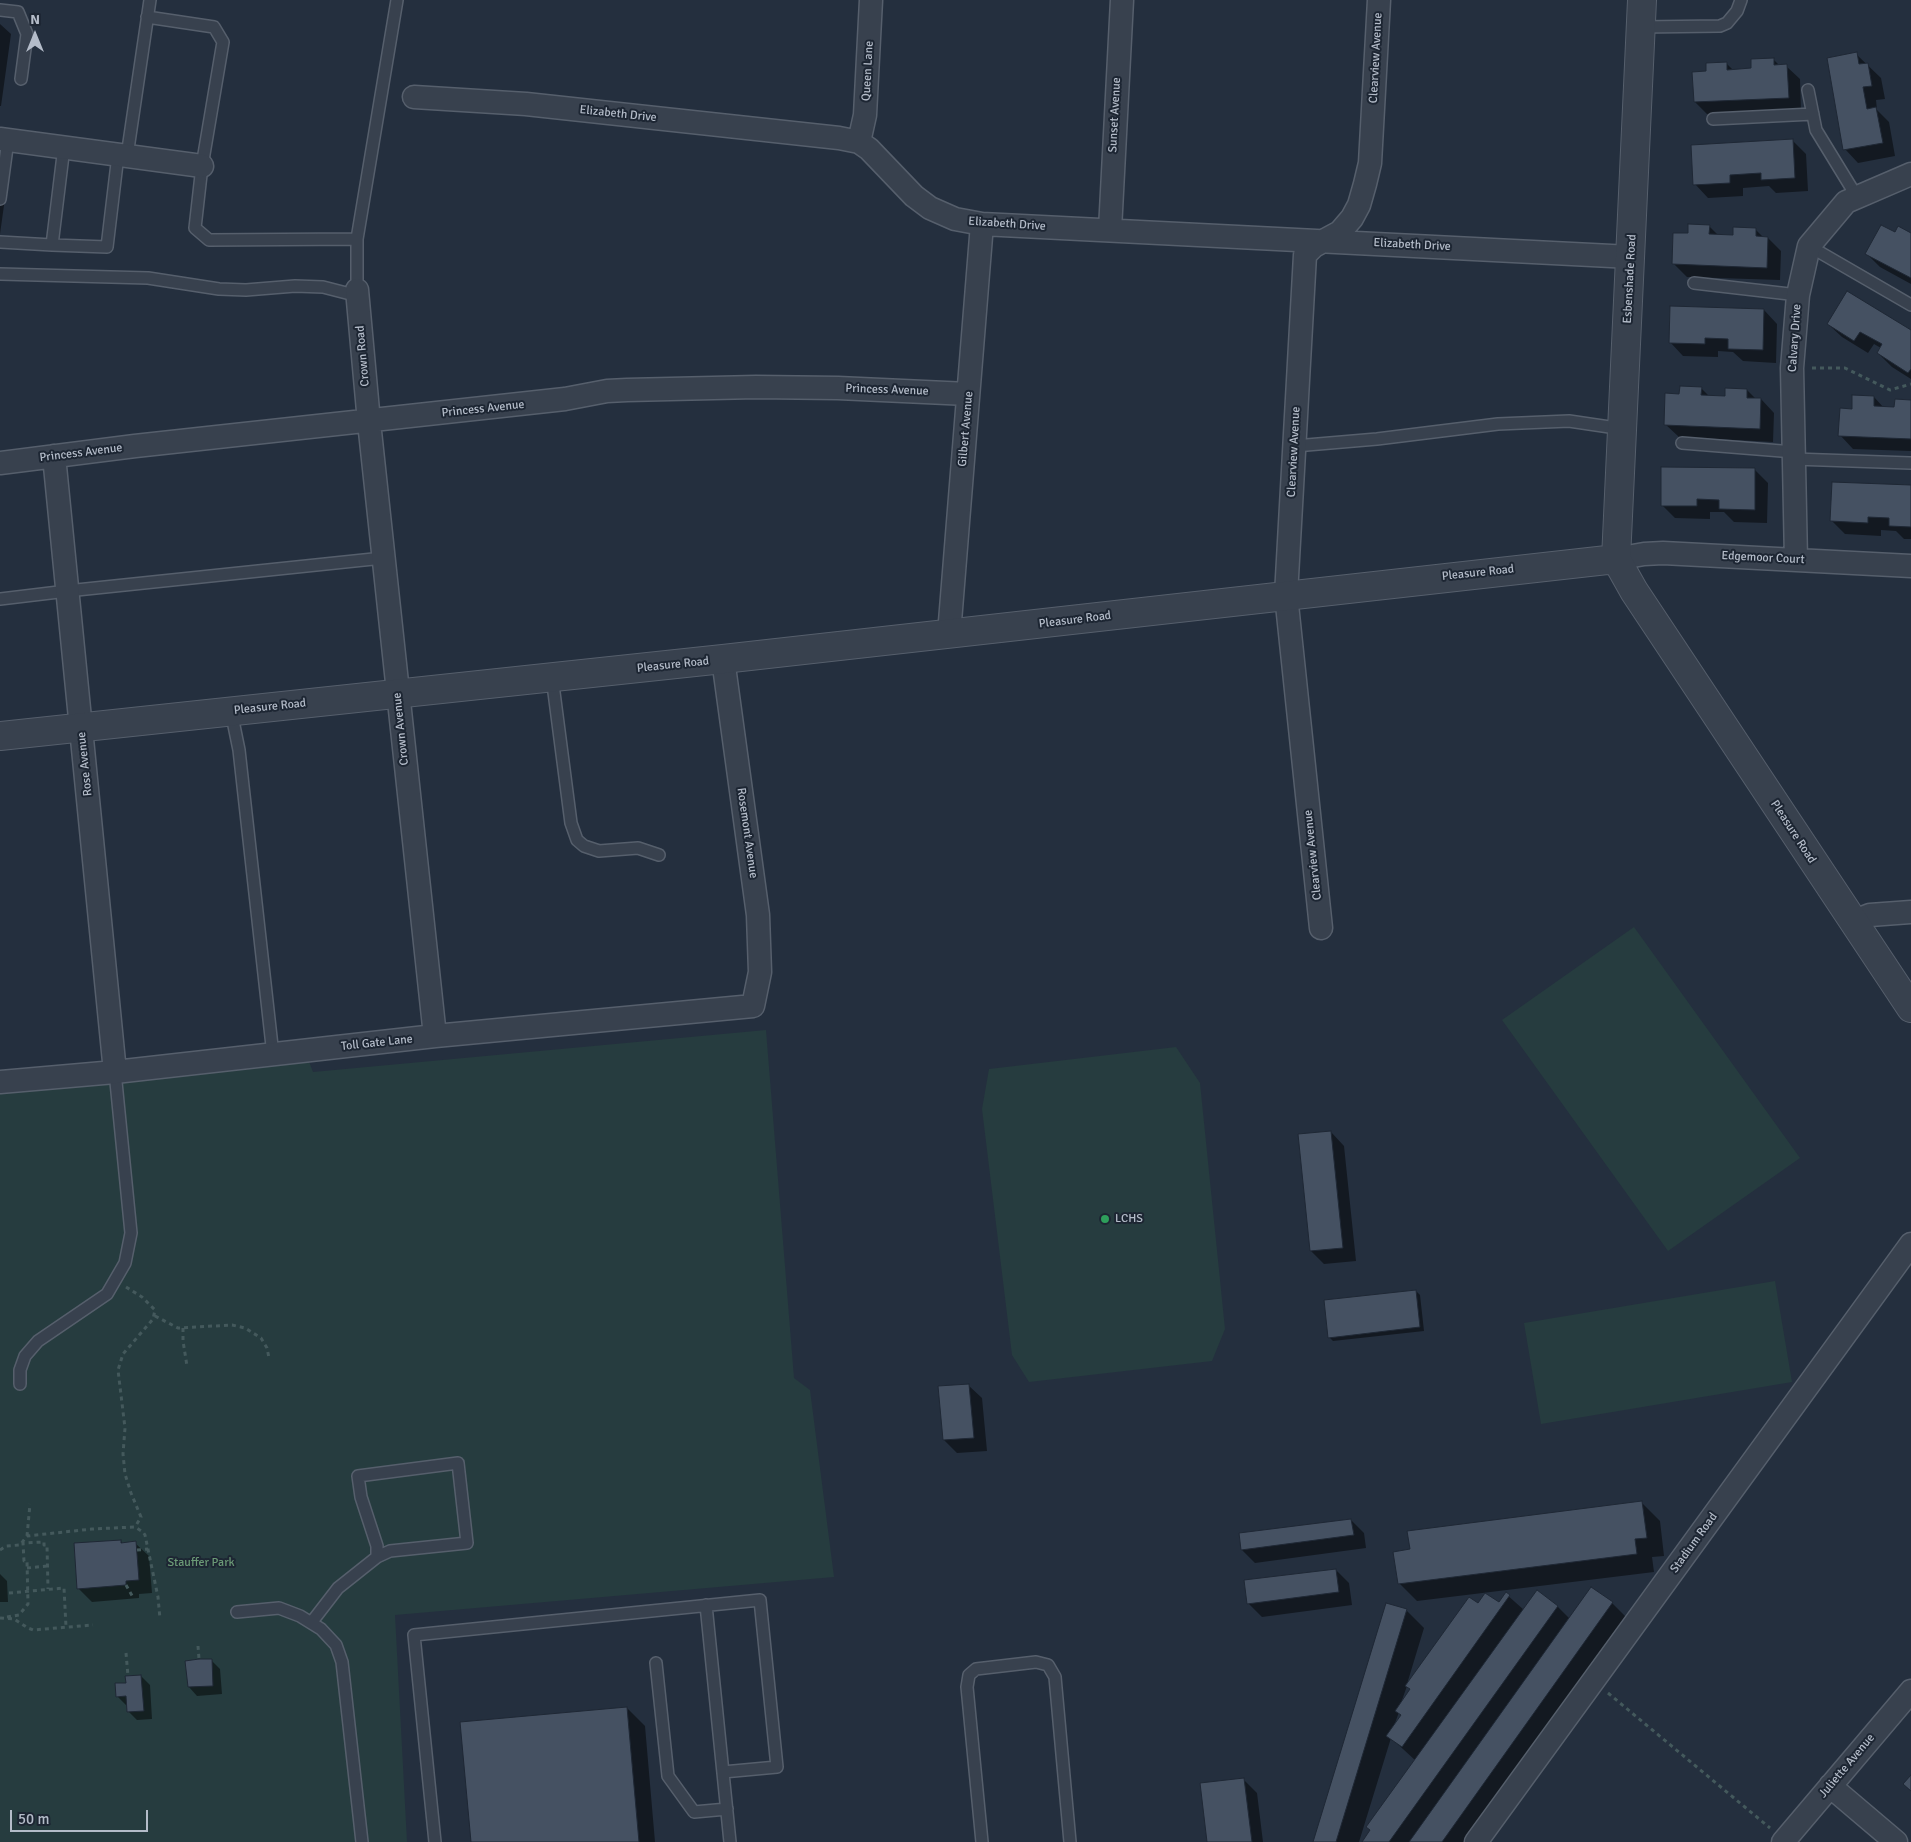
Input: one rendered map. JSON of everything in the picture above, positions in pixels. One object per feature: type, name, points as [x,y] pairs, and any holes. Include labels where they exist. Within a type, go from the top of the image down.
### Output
[{"type":"street","name":"Queen Lane","points":[[859,142],[865,115],[871,0]]},
{"type":"street","name":"Sunset Avenue","points":[[1110,230],[1122,0]]},
{"type":"street","name":"Clearview Avenue","points":[[1321,928],[1286,595],[1305,255],[1314,246],[1340,232],[1352,218],[1359,205],[1370,163],[1379,0]]},
{"type":"street","name":"Esbenshade Road","points":[[1616,559],[1642,0]]},
{"type":"street","name":"Elizabeth Drive","points":[[414,97],[526,104],[859,142],[869,149],[914,196],[930,208],[955,219],[982,224],[1631,257]]},
{"type":"street","points":[[4,139],[202,166]]},
{"type":"street","name":"Calvary Drive","points":[[1796,560],[1792,368],[1798,295],[1809,246],[1846,202],[1911,174]]},
{"type":"street","name":"Gilbert Avenue","points":[[949,634],[982,224]]},
{"type":"street","name":"Crown Road","points":[[358,293],[369,422]]},
{"type":"street","name":"Princess Avenue","points":[[0,463],[369,422],[627,390],[756,387],[838,388],[968,394]]},
{"type":"street","name":"Crown Avenue","points":[[369,422],[435,1036]]},
{"type":"street","name":"Rose Avenue","points":[[54,456],[115,1072]]},
{"type":"street","name":"Edgemoor Court","points":[[1616,559],[1663,553],[1911,566]]},
{"type":"street","name":"Pleasure Road","points":[[0,736],[723,659],[1616,559],[1634,591],[1852,922],[1911,1008]]},
{"type":"street","name":"Rosemont Avenue","points":[[723,659],[758,915],[760,972],[753,1006]]},
{"type":"street","points":[[1852,922],[1870,915],[1911,912]]},
{"type":"street","name":"Toll Gate Lane","points":[[0,1082],[115,1072],[435,1036],[753,1006]]},
{"type":"street","name":"Stadium Road","points":[[1476,1842],[1911,1244]]},
{"type":"street","name":"Juliette Avenue","points":[[1784,1841],[1911,1691]]},
{"type":"street","points":[[1830,1786],[1896,1842]]},
{"type":"lane","points":[[0,242],[107,247],[150,0]]},
{"type":"lane","points":[[0,274],[148,278],[219,289],[246,290],[294,286],[358,293],[357,239],[397,0]]},
{"type":"lane","points":[[1641,27],[1720,26],[1727,23],[1737,11],[1741,0]]},
{"type":"lane","points":[[0,10],[18,12],[26,34],[21,79]]},
{"type":"lane","points":[[147,17],[214,27],[223,42],[202,166],[195,228],[209,240],[357,239]]},
{"type":"lane","points":[[1808,90],[1816,130],[1857,197]]},
{"type":"lane","points":[[1713,119],[1813,114]]},
{"type":"lane","points":[[0,199],[4,139]]},
{"type":"lane","points":[[52,245],[64,147]]},
{"type":"lane","points":[[1809,246],[1911,305]]},
{"type":"lane","points":[[1694,283],[1798,295]]},
{"type":"lane","points":[[1294,446],[1376,439],[1498,424],[1569,421],[1623,428]]},
{"type":"lane","points":[[1682,443],[1794,456],[1910,463]]},
{"type":"lane","points":[[0,599],[67,590],[383,558]]},
{"type":"lane","points":[[552,677],[571,823],[577,840],[584,846],[598,851],[638,848],[659,855]]},
{"type":"lane","points":[[231,711],[243,779],[273,1055]]},
{"type":"lane","points":[[20,1384],[20,1370],[25,1356],[38,1341],[107,1294],[125,1263],[131,1233],[115,1072]]},
{"type":"lane","points":[[312,1623],[338,1588],[376,1557],[390,1551],[467,1543],[458,1463],[358,1476],[361,1498],[376,1546],[376,1557]]},
{"type":"lane","points":[[435,1842],[414,1635],[760,1600],[777,1767],[723,1772]]},
{"type":"lane","points":[[706,1606],[730,1842]]},
{"type":"lane","points":[[237,1612],[279,1608],[312,1623],[321,1629],[336,1645],[342,1662],[362,1842]]},
{"type":"lane","points":[[982,1842],[967,1687],[969,1675],[976,1669],[1036,1662],[1048,1665],[1055,1677],[1070,1842]]},
{"type":"lane","points":[[656,1663],[668,1776],[694,1812],[727,1809]]},
{"type":"path","points":[[1792,368],[1845,368],[1890,390],[1911,384]]},
{"type":"path","points":[[115,1280],[154,1307],[154,1315],[123,1354],[118,1370],[125,1428],[123,1454],[125,1474],[141,1517],[135,1527]]},
{"type":"path","points":[[154,1315],[172,1327],[232,1325],[245,1328],[261,1338],[267,1348],[269,1358]]},
{"type":"path","points":[[183,1328],[187,1366]]},
{"type":"path","points":[[0,1618],[20,1615],[28,1604],[28,1568],[27,1561],[24,1561],[23,1543],[27,1536],[30,1504]]},
{"type":"path","points":[[27,1536],[92,1529],[135,1527],[144,1532],[158,1596],[160,1619]]},
{"type":"path","points":[[0,1550],[6,1546],[44,1542],[44,1545],[47,1545],[48,1590]]},
{"type":"path","points":[[137,1550],[148,1549]]},
{"type":"path","points":[[28,1568],[48,1566]]},
{"type":"path","points":[[126,1585],[134,1599]]},
{"type":"path","points":[[9,1593],[64,1588],[66,1627]]},
{"type":"path","points":[[7,1617],[33,1630],[92,1625]]},
{"type":"path","points":[[198,1646],[199,1659]]},
{"type":"path","points":[[126,1653],[128,1676]]},
{"type":"path","points":[[1594,1681],[1784,1841]]},
{"type":"green space","points":[[1634,927],[1800,1158],[1668,1251],[1502,1020]]},
{"type":"green space","name":"Stauffer Park","points":[[766,1030],[794,1378],[810,1390],[834,1577],[395,1615],[407,1842],[0,1842],[0,1082],[305,1051],[313,1072]]},
{"type":"green space","name":"LCHS","points":[[1176,1047],[1200,1083],[1225,1329],[1212,1361],[1029,1382],[1012,1355],[982,1109],[989,1069]]},
{"type":"green space","points":[[1775,1281],[1792,1382],[1541,1424],[1524,1323]]},
{"type":"building","points":[[1857,52],[1859,64],[1868,63],[1872,86],[1863,87],[1867,109],[1876,107],[1883,143],[1843,150],[1827,58]]},
{"type":"building","points":[[1774,58],[1774,65],[1787,64],[1789,98],[1694,102],[1692,72],[1706,71],[1706,63],[1727,62],[1727,70],[1751,68],[1751,59]]},
{"type":"building","points":[[1793,139],[1795,178],[1761,180],[1761,173],[1730,175],[1730,183],[1693,185],[1691,145]]},
{"type":"building","points":[[1688,224],[1710,225],[1709,234],[1733,235],[1733,227],[1756,228],[1756,236],[1768,237],[1767,268],[1672,264],[1673,233],[1688,233]]},
{"type":"building","points":[[1881,225],[1895,232],[1898,226],[1911,233],[1911,278],[1865,254]]},
{"type":"building","points":[[1847,291],[1911,330],[1911,369],[1908,373],[1877,353],[1882,344],[1860,332],[1854,341],[1827,324]]},
{"type":"building","points":[[1670,306],[1764,309],[1763,350],[1728,349],[1728,339],[1705,338],[1705,344],[1669,343]]},
{"type":"building","points":[[1680,386],[1702,387],[1701,395],[1725,396],[1725,388],[1747,389],[1747,398],[1761,398],[1760,429],[1664,425],[1665,393],[1679,394]]},
{"type":"building","points":[[1852,395],[1874,396],[1874,406],[1894,407],[1895,399],[1911,400],[1911,439],[1838,436],[1840,408],[1852,409]]},
{"type":"building","points":[[1661,467],[1755,468],[1755,510],[1719,509],[1719,500],[1697,499],[1697,506],[1661,506]]},
{"type":"building","points":[[1832,482],[1911,485],[1911,527],[1889,526],[1889,518],[1868,517],[1868,523],[1830,521]]},
{"type":"building","points":[[1331,1131],[1343,1248],[1310,1251],[1298,1134]]},
{"type":"building","points":[[1416,1290],[1420,1327],[1328,1338],[1324,1300]]},
{"type":"building","points":[[969,1384],[974,1438],[943,1440],[938,1386]]},
{"type":"building","points":[[1642,1501],[1647,1538],[1635,1539],[1637,1554],[1398,1584],[1393,1552],[1410,1549],[1407,1531]]},
{"type":"building","points":[[1351,1519],[1354,1535],[1241,1550],[1239,1533]]},
{"type":"building","points":[[121,1540],[121,1543],[136,1541],[139,1580],[126,1581],[126,1585],[77,1589],[74,1543]]},
{"type":"building","points":[[1336,1569],[1339,1592],[1247,1604],[1244,1580]]},
{"type":"building","points":[[1591,1587],[1613,1602],[1442,1842],[1409,1842]]},
{"type":"building","points":[[1537,1590],[1558,1606],[1389,1842],[1362,1842],[1370,1830],[1366,1827]]},
{"type":"building","points":[[1506,1592],[1510,1595],[1402,1747],[1386,1736],[1401,1715],[1395,1711],[1410,1689],[1405,1686],[1469,1597],[1478,1603],[1485,1593],[1499,1602]]},
{"type":"building","points":[[1386,1603],[1407,1609],[1336,1842],[1313,1842]]},
{"type":"building","points":[[212,1659],[213,1686],[188,1687],[185,1661]]},
{"type":"building","points":[[141,1675],[144,1711],[127,1712],[126,1696],[116,1697],[115,1683],[126,1683],[125,1676]]},
{"type":"building","points":[[627,1707],[639,1842],[471,1842],[460,1722]]},
{"type":"building","points":[[1911,1775],[1911,1791],[1903,1784]]},
{"type":"building","points":[[1244,1778],[1252,1842],[1207,1842],[1200,1783]]},
{"type":"place","name":"LCHS","points":[[1105,1219]]}]
